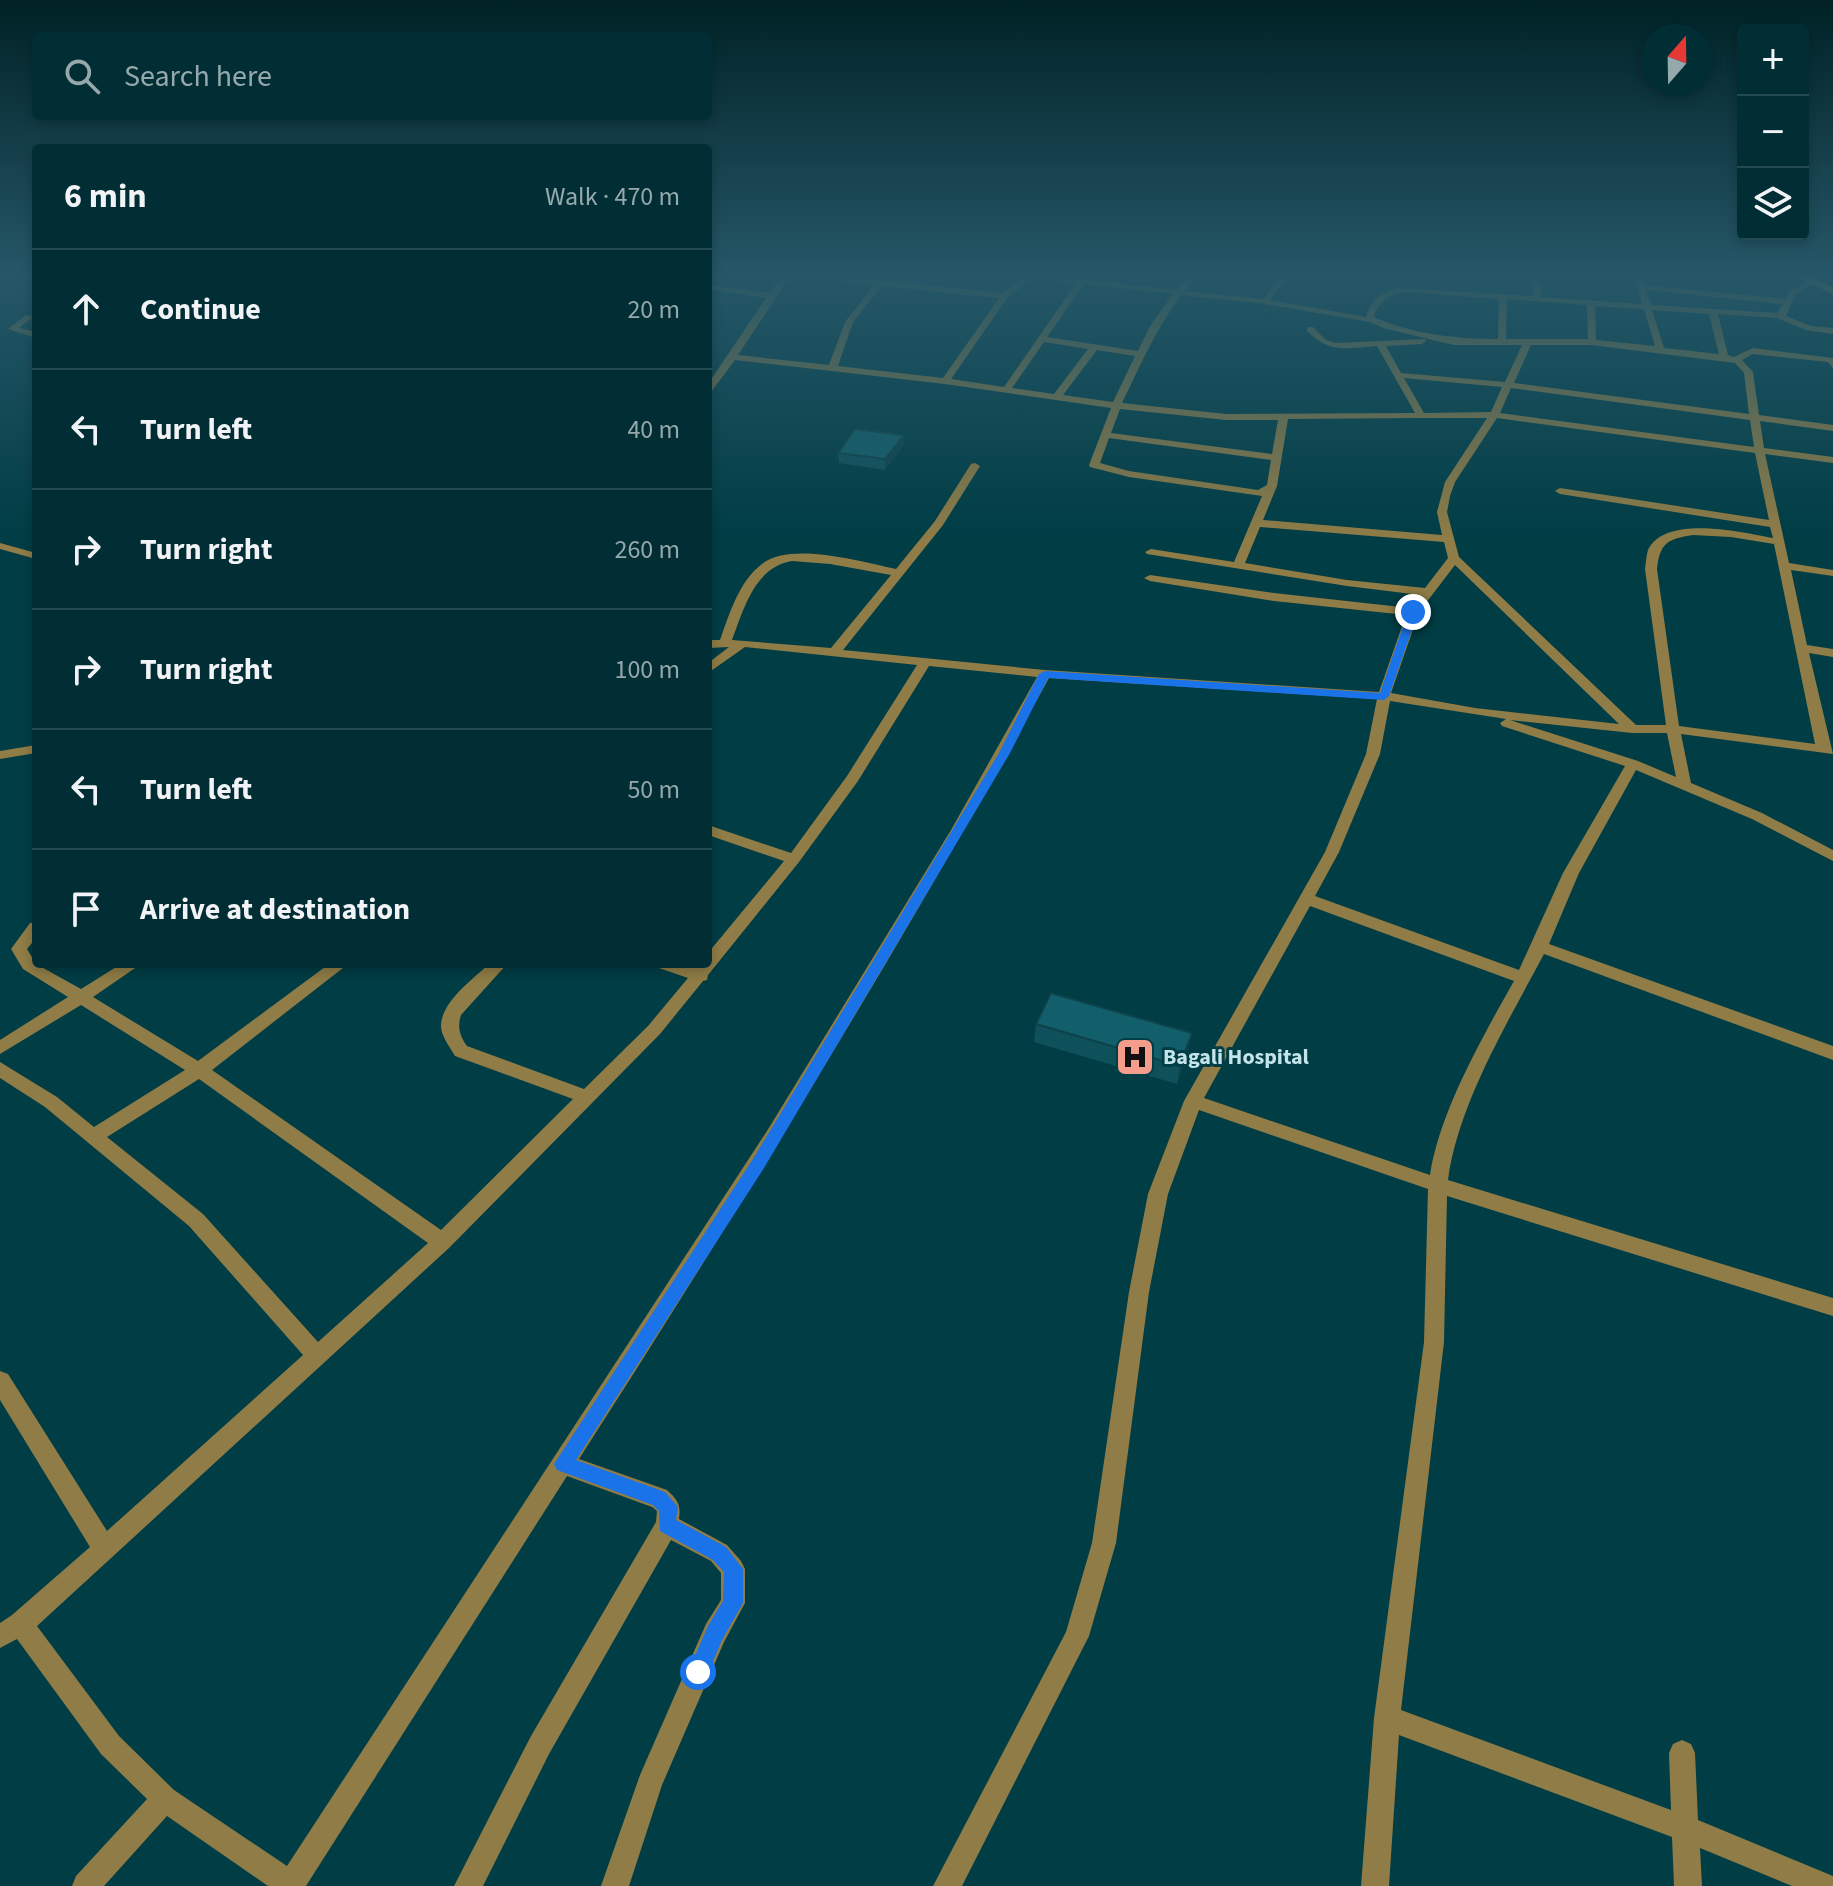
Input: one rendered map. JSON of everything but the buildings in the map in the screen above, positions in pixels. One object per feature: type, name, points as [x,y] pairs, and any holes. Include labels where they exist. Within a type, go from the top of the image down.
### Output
[{"type":"street","points":[[712,384],[726,363]]},
{"type":"street","points":[[742,363],[945,381],[1116,406],[1226,417],[1494,415],[1833,460]]},
{"type":"street","points":[[832,369],[834,363]]},
{"type":"street","points":[[945,381],[957,363]]},
{"type":"street","points":[[1006,390],[1025,363]]},
{"type":"street","points":[[1057,396],[1082,363]]},
{"type":"street","points":[[1138,363],[1116,406],[1094,465],[1244,493],[1260,493],[1272,486]]},
{"type":"street","points":[[1390,363],[1422,417]]},
{"type":"street","points":[[1518,363],[1494,415],[1450,482],[1445,496],[1442,512],[1454,558],[1632,729]]},
{"type":"street","points":[[712,644],[742,643],[1045,674],[1384,696],[1475,712],[1632,729],[1673,729],[1828,750],[1801,648],[1760,452],[1748,372],[1736,363]]},
{"type":"street","points":[[1397,375],[1508,385],[1833,428]]},
{"type":"street","points":[[1238,566],[1272,486],[1284,415]]},
{"type":"street","points":[[1106,435],[1275,457]]},
{"type":"street","points":[[834,653],[939,523],[975,466]]},
{"type":"street","points":[[1560,491],[1775,524]]},
{"type":"street","points":[[1256,523],[1450,539]]},
{"type":"street","points":[[1685,786],[1673,729],[1651,569],[1654,549],[1663,539],[1684,532],[1779,542]]},
{"type":"street","points":[[1151,552],[1428,592]]},
{"type":"street","points":[[725,642],[751,585],[775,560],[803,558],[899,573]]},
{"type":"street","points":[[947,1886],[1077,1636],[1104,1543],[1139,1292],[1158,1194],[1193,1101],[1332,852],[1373,754],[1384,696],[1413,612],[1454,558]]},
{"type":"street","points":[[1784,566],[1833,573]]},
{"type":"street","points":[[1150,578],[1300,600],[1413,612]]},
{"type":"street","points":[[712,666],[742,643]]},
{"type":"street","points":[[1801,648],[1833,653]]},
{"type":"street","points":[[712,962],[853,778],[924,664]]},
{"type":"street","points":[[707,968],[654,1030],[442,1242],[105,1549],[10,1630],[110,1745],[165,1799],[290,1886],[758,1163],[1005,753],[1045,674]]},
{"type":"street","points":[[1475,712],[1633,764],[1757,816],[1833,856]]},
{"type":"street","points":[[0,755],[32,750]]},
{"type":"street","points":[[1375,1886],[1387,1718],[1403,1566],[1434,1342],[1438,1185],[1443,1147],[1487,1045],[1540,947],[1571,873],[1633,764]]},
{"type":"street","points":[[712,831],[794,859]]},
{"type":"street","points":[[1305,898],[1523,978]]},
{"type":"street","points":[[32,932],[19,949],[32,967]]},
{"type":"street","points":[[1540,947],[1833,1053]]},
{"type":"street","points":[[34,968],[199,1070],[442,1242]]},
{"type":"street","points":[[0,1048],[127,968]]},
{"type":"street","points":[[94,1136],[199,1070],[335,968]]},
{"type":"street","points":[[495,968],[464,1000],[450,1021],[451,1032],[461,1051],[587,1097]]},
{"type":"street","points":[[677,968],[701,976]]},
{"type":"street","points":[[0,1069],[51,1102],[196,1220],[318,1357]]},
{"type":"street","points":[[1193,1101],[1438,1185],[1833,1307]]},
{"type":"street","points":[[0,1381],[105,1549]]},
{"type":"street","points":[[468,1886],[540,1745],[667,1525],[669,1507],[659,1498],[563,1464]]},
{"type":"street","points":[[615,1886],[649,1784],[715,1633],[733,1603],[733,1569],[719,1553],[667,1525]]},
{"type":"street","points":[[1387,1718],[1687,1829],[1825,1886]]},
{"type":"street","points":[[1682,1753],[1688,1886]]},
{"type":"street","points":[[86,1886],[165,1799]]},
{"type":"lane","points":[[0,546],[32,555]]},
{"type":"place","name":"Bagali Hospital","points":[[1135,1057]]},
{"type":"route","points":[[698,1672],[715,1633],[733,1603],[733,1569],[719,1553],[667,1525],[669,1507],[659,1498],[563,1464],[758,1163],[1005,753],[1045,674],[1384,696],[1413,612]]}]
